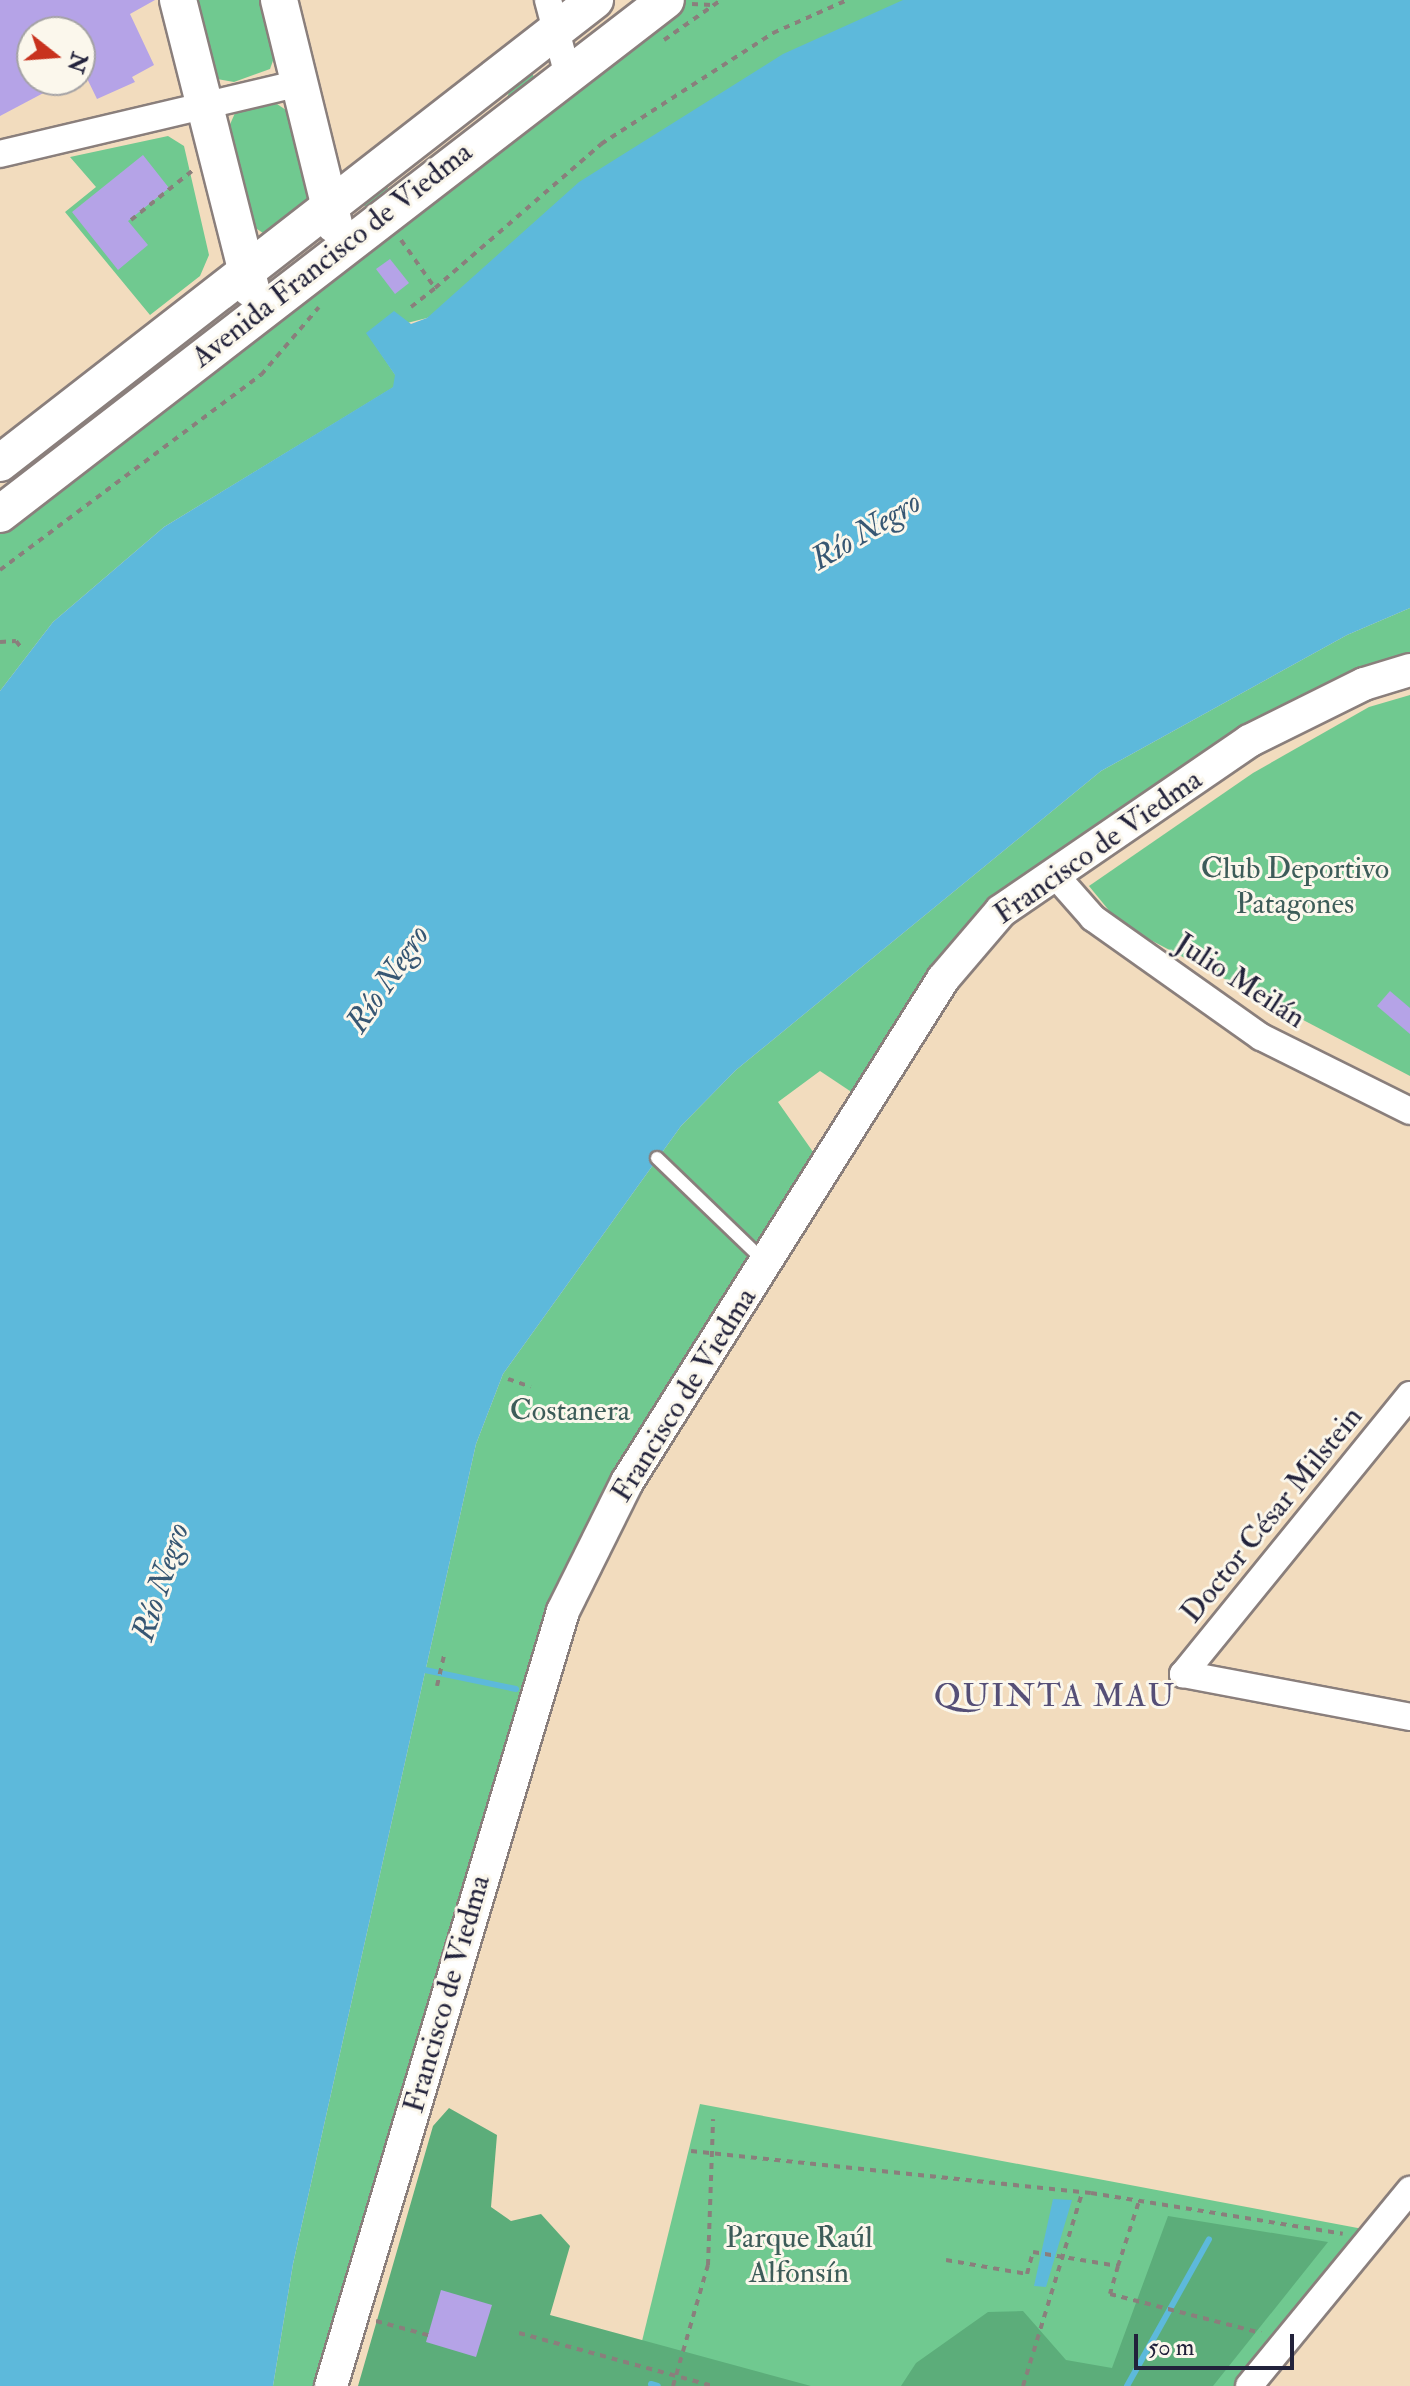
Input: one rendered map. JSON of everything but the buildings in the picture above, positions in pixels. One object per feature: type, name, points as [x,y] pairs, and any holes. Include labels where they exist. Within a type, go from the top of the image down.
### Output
[{"type":"main road","points":[[178,0],[257,313]]},
{"type":"main road","points":[[279,0],[341,249]]},
{"type":"main road","name":"Avenida Francisco de Viedma","points":[[0,463],[329,204],[551,14],[595,0]]},
{"type":"main road","name":"Avenida Francisco de Viedma","points":[[0,514],[567,72],[666,0]]},
{"type":"street","points":[[551,14],[567,72]]},
{"type":"street","points":[[0,154],[300,83]]},
{"type":"street","name":"Francisco de Viedma","points":[[331,2386],[563,1611],[627,1482],[943,979],[1001,911],[1249,741],[1364,684],[1410,670]]},
{"type":"street","name":"Julio Meilán","points":[[1056,876],[1093,918],[1261,1037],[1410,1111]]},
{"type":"street","name":"Doctor César Milstein","points":[[1410,1395],[1183,1674],[1410,1717]]},
{"type":"street","points":[[1249,2386],[1410,2190]]},
{"type":"lane","points":[[657,1158],[766,1263]]},
{"type":"path","points":[[653,48],[712,3],[721,0]]},
{"type":"path","points":[[411,307],[601,144],[773,33],[847,0]]},
{"type":"path","points":[[131,220],[216,152]]},
{"type":"path","points":[[391,246],[413,229]]},
{"type":"path","points":[[400,239],[435,288]]},
{"type":"path","points":[[0,570],[261,375],[321,304]]},
{"type":"path","points":[[0,642],[16,641],[23,650]]},
{"type":"path","points":[[508,1379],[531,1387]]},
{"type":"path","points":[[437,1686],[444,1655]]},
{"type":"path","points":[[674,2381],[708,2265],[713,2119]]},
{"type":"path","points":[[691,2151],[1082,2193],[1371,2239]]},
{"type":"path","points":[[1023,2386],[1082,2193]]},
{"type":"path","points":[[1139,2201],[1110,2294],[1286,2339]]},
{"type":"path","points":[[946,2260],[1027,2274],[1033,2252],[1118,2266]]},
{"type":"path","points":[[353,2314],[428,2335]]},
{"type":"path","points":[[519,2333],[674,2381],[713,2386]]},
{"type":"green space","points":[[195,0],[261,0],[275,55],[270,69],[234,82],[217,79]]},
{"type":"green space","points":[[681,0],[1005,0],[427,318],[367,333],[396,376],[394,387],[164,527],[53,622],[0,691],[0,525]]},
{"type":"green space","points":[[530,67],[535,80],[368,208],[362,204],[391,167],[387,193],[506,101],[517,69]]},
{"type":"green space","points":[[277,104],[289,112],[308,197],[306,205],[263,233],[251,225],[228,129],[235,113]]},
{"type":"green space","points":[[168,136],[184,146],[209,255],[200,276],[150,315],[65,212],[96,187],[70,157]]},
{"type":"green space","name":"Costanera","points":[[1410,608],[1410,658],[987,906],[856,1095],[820,1071],[778,1102],[818,1159],[618,1477],[320,2386],[273,2386],[293,2264],[476,1444],[503,1374],[681,1126],[736,1070],[1101,771],[1347,635]]},
{"type":"green space","name":"Club Deportivo Patagones","points":[[1410,695],[1410,1076],[1120,924],[1089,886],[1253,773],[1369,707]]},
{"type":"green space","name":"Parque Raúl Alfonsín","points":[[700,2104],[1363,2229],[1239,2386],[631,2386]]},
{"type":"green space","points":[[449,2108],[497,2135],[491,2207],[511,2221],[541,2214],[570,2246],[550,2315],[811,2386],[358,2386],[433,2126]]},
{"type":"green space","points":[[1168,2216],[1328,2242],[1213,2386],[901,2386],[916,2363],[988,2312],[1023,2311],[1066,2360],[1112,2368]]},
{"type":"water","name":"Río Negro","points":[[903,0],[1410,0],[1410,608],[1347,635],[1101,771],[736,1070],[681,1126],[503,1374],[476,1444],[293,2264],[273,2386],[0,2386],[0,691],[53,622],[164,527],[393,387],[395,375],[366,333],[394,311],[411,324],[427,318],[579,182],[783,54]]},
{"type":"water","points":[[1053,2199],[1072,2200],[1046,2287],[1034,2286]]},
{"type":"waterway","points":[[425,1670],[516,1689]]},
{"type":"waterway","points":[[1127,2386],[1209,2239]]},
{"type":"waterway","points":[[651,2384],[658,2386]]},
{"type":"district","name":"QUINTA MAU","points":[[1055,1696]]}]
